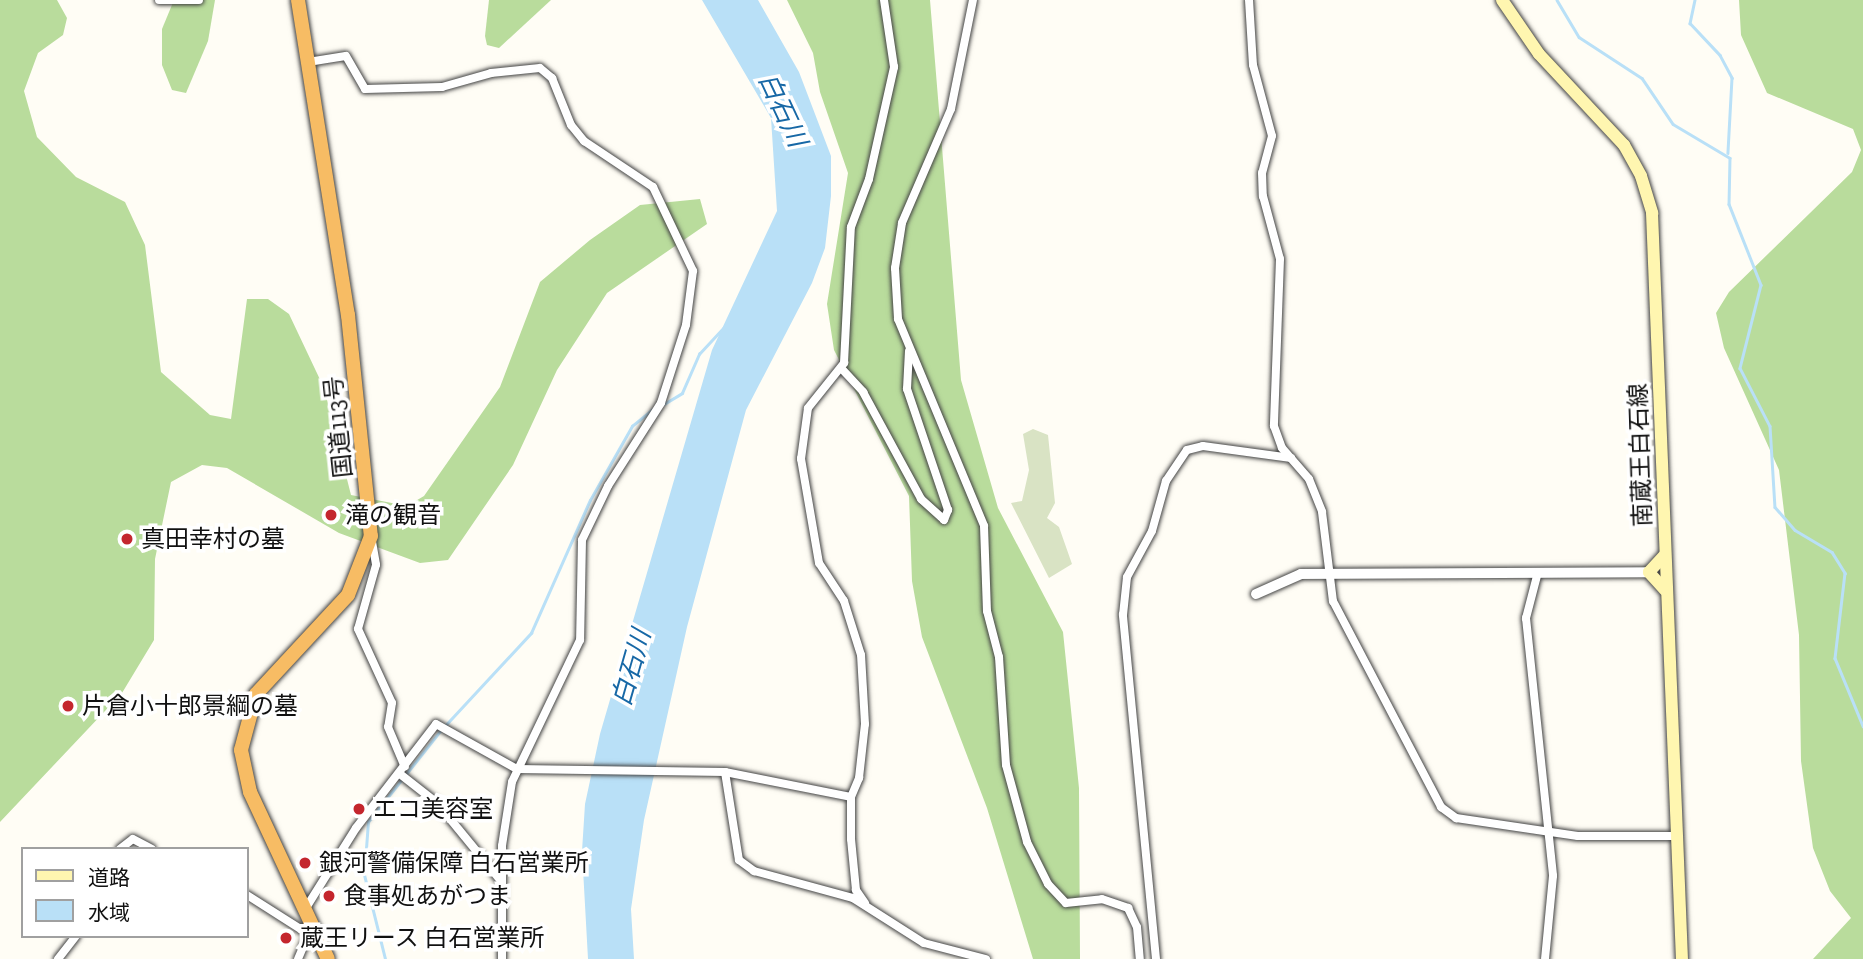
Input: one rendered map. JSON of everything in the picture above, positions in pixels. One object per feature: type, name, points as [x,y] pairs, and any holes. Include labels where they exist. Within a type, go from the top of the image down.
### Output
[{"type":"highway","name":"国道113号","points":[[298,0],[349,328],[372,536],[348,595],[265,680],[243,732],[250,792],[328,959]]},
{"type":"main road","name":"南蔵王白石線","points":[[1502,0],[1539,54],[1624,145],[1647,193],[1654,249],[1682,959]]},
{"type":"main road","points":[[1665,555],[1649,572],[1667,595]]},
{"type":"street","points":[[159,0],[199,0]]},
{"type":"street","points":[[866,903],[854,875],[851,797],[863,751],[861,655],[844,601],[819,563],[801,459],[808,408],[815,392],[841,368],[851,226],[869,178],[894,67],[884,0]]},
{"type":"street","points":[[841,368],[863,391],[921,499],[944,520],[948,510],[909,401],[909,351],[895,293],[902,223],[951,109],[973,0]]},
{"type":"street","points":[[1249,0],[1253,65],[1272,136],[1262,173],[1263,196],[1280,259],[1273,419],[1279,443],[1309,479],[1322,512],[1325,573],[1333,601],[1441,807],[1456,818],[1578,836],[1677,836]]},
{"type":"street","points":[[308,62],[346,56],[365,89],[442,87],[534,67],[548,73],[584,141],[653,187],[693,271],[686,325],[659,407],[608,486],[582,540],[580,639],[517,769],[501,881],[502,959]]},
{"type":"street","points":[[909,351],[941,411],[984,526],[987,611],[999,657],[1006,765],[1027,842],[1048,884],[1066,903],[1102,899],[1128,908],[1138,927],[1140,959]]},
{"type":"street","points":[[1156,959],[1123,615],[1127,578],[1152,531],[1166,481],[1187,450],[1203,446],[1292,458]]},
{"type":"street","points":[[372,536],[376,565],[358,629],[392,703],[388,727],[404,774],[445,812],[501,881]]},
{"type":"street","points":[[1538,572],[1525,618],[1553,909],[1545,959]]},
{"type":"street","points":[[1256,594],[1301,574],[1649,572]]},
{"type":"street","points":[[304,911],[356,828],[404,774],[425,735],[445,726],[517,769],[667,774],[725,772],[851,797]]},
{"type":"street","points":[[725,772],[740,860],[754,871],[866,903],[924,943],[986,959]]},
{"type":"street","points":[[123,847],[133,839],[148,847]]},
{"type":"street","points":[[248,896],[302,930],[313,926]]},
{"type":"street","points":[[298,959],[313,926]]},
{"type":"street","points":[[58,959],[74,938]]},
{"type":"green space","points":[[0,0],[57,0],[67,18],[63,35],[38,53],[24,91],[37,137],[76,177],[125,202],[145,245],[161,372],[210,415],[231,419],[247,299],[268,299],[289,314],[324,388],[351,495],[407,506],[424,496],[500,387],[540,282],[590,240],[640,205],[700,199],[707,224],[607,293],[557,370],[513,465],[448,560],[420,563],[339,533],[227,468],[202,465],[171,482],[155,559],[154,640],[122,693],[0,822]]},
{"type":"green space","points":[[174,0],[215,0],[208,41],[186,93],[172,90],[162,65],[162,29]]},
{"type":"green space","points":[[489,0],[551,0],[499,48],[487,45],[485,36]]},
{"type":"green space","points":[[787,0],[930,0],[961,380],[998,508],[1063,632],[1079,788],[1080,959],[1033,959],[987,808],[922,637],[912,581],[909,496],[834,350],[827,304],[848,173],[820,92],[813,53]]},
{"type":"green space","points":[[1739,0],[1863,0],[1863,959],[1813,959],[1851,918],[1830,891],[1813,848],[1801,761],[1799,635],[1779,470],[1724,348],[1716,313],[1729,292],[1852,172],[1861,150],[1853,129],[1767,93],[1741,35]]},
{"type":"green space","points":[[1033,429],[1048,435],[1055,503],[1047,518],[1059,527],[1072,564],[1049,578],[1011,503],[1022,501],[1029,470],[1023,434]]},
{"type":"water","name":"白石川","points":[[702,0],[758,0],[799,72],[831,156],[831,196],[825,248],[812,283],[746,410],[687,627],[644,820],[631,909],[634,959],[588,959],[582,851],[585,804],[600,734],[712,350],[777,211],[771,118]]},
{"type":"waterway","points":[[1557,0],[1579,37],[1642,78],[1673,124],[1730,158],[1729,204],[1761,285],[1740,368],[1770,426],[1775,507],[1795,530],[1832,552],[1845,573],[1835,658],[1863,726]]},
{"type":"waterway","points":[[1695,0],[1690,23],[1720,55],[1732,78],[1728,153]]},
{"type":"waterway","points":[[664,404],[682,393],[699,354],[726,325]]},
{"type":"waterway","points":[[385,959],[364,875],[368,822],[440,731],[531,633],[590,500],[632,426],[654,408]]},
{"type":"place","name":"滝の観音","points":[[331,515]]},
{"type":"place","name":"真田幸村の墓","points":[[127,539]]},
{"type":"place","name":"片倉小十郎景綱の墓","points":[[68,706]]},
{"type":"place","name":"エコ美容室","points":[[359,809]]},
{"type":"place","name":"銀河警備保障 白石営業所","points":[[305,863]]},
{"type":"place","name":"食事処あがつま","points":[[329,896]]},
{"type":"place","name":"蔵王リース 白石営業所","points":[[286,938]]}]
